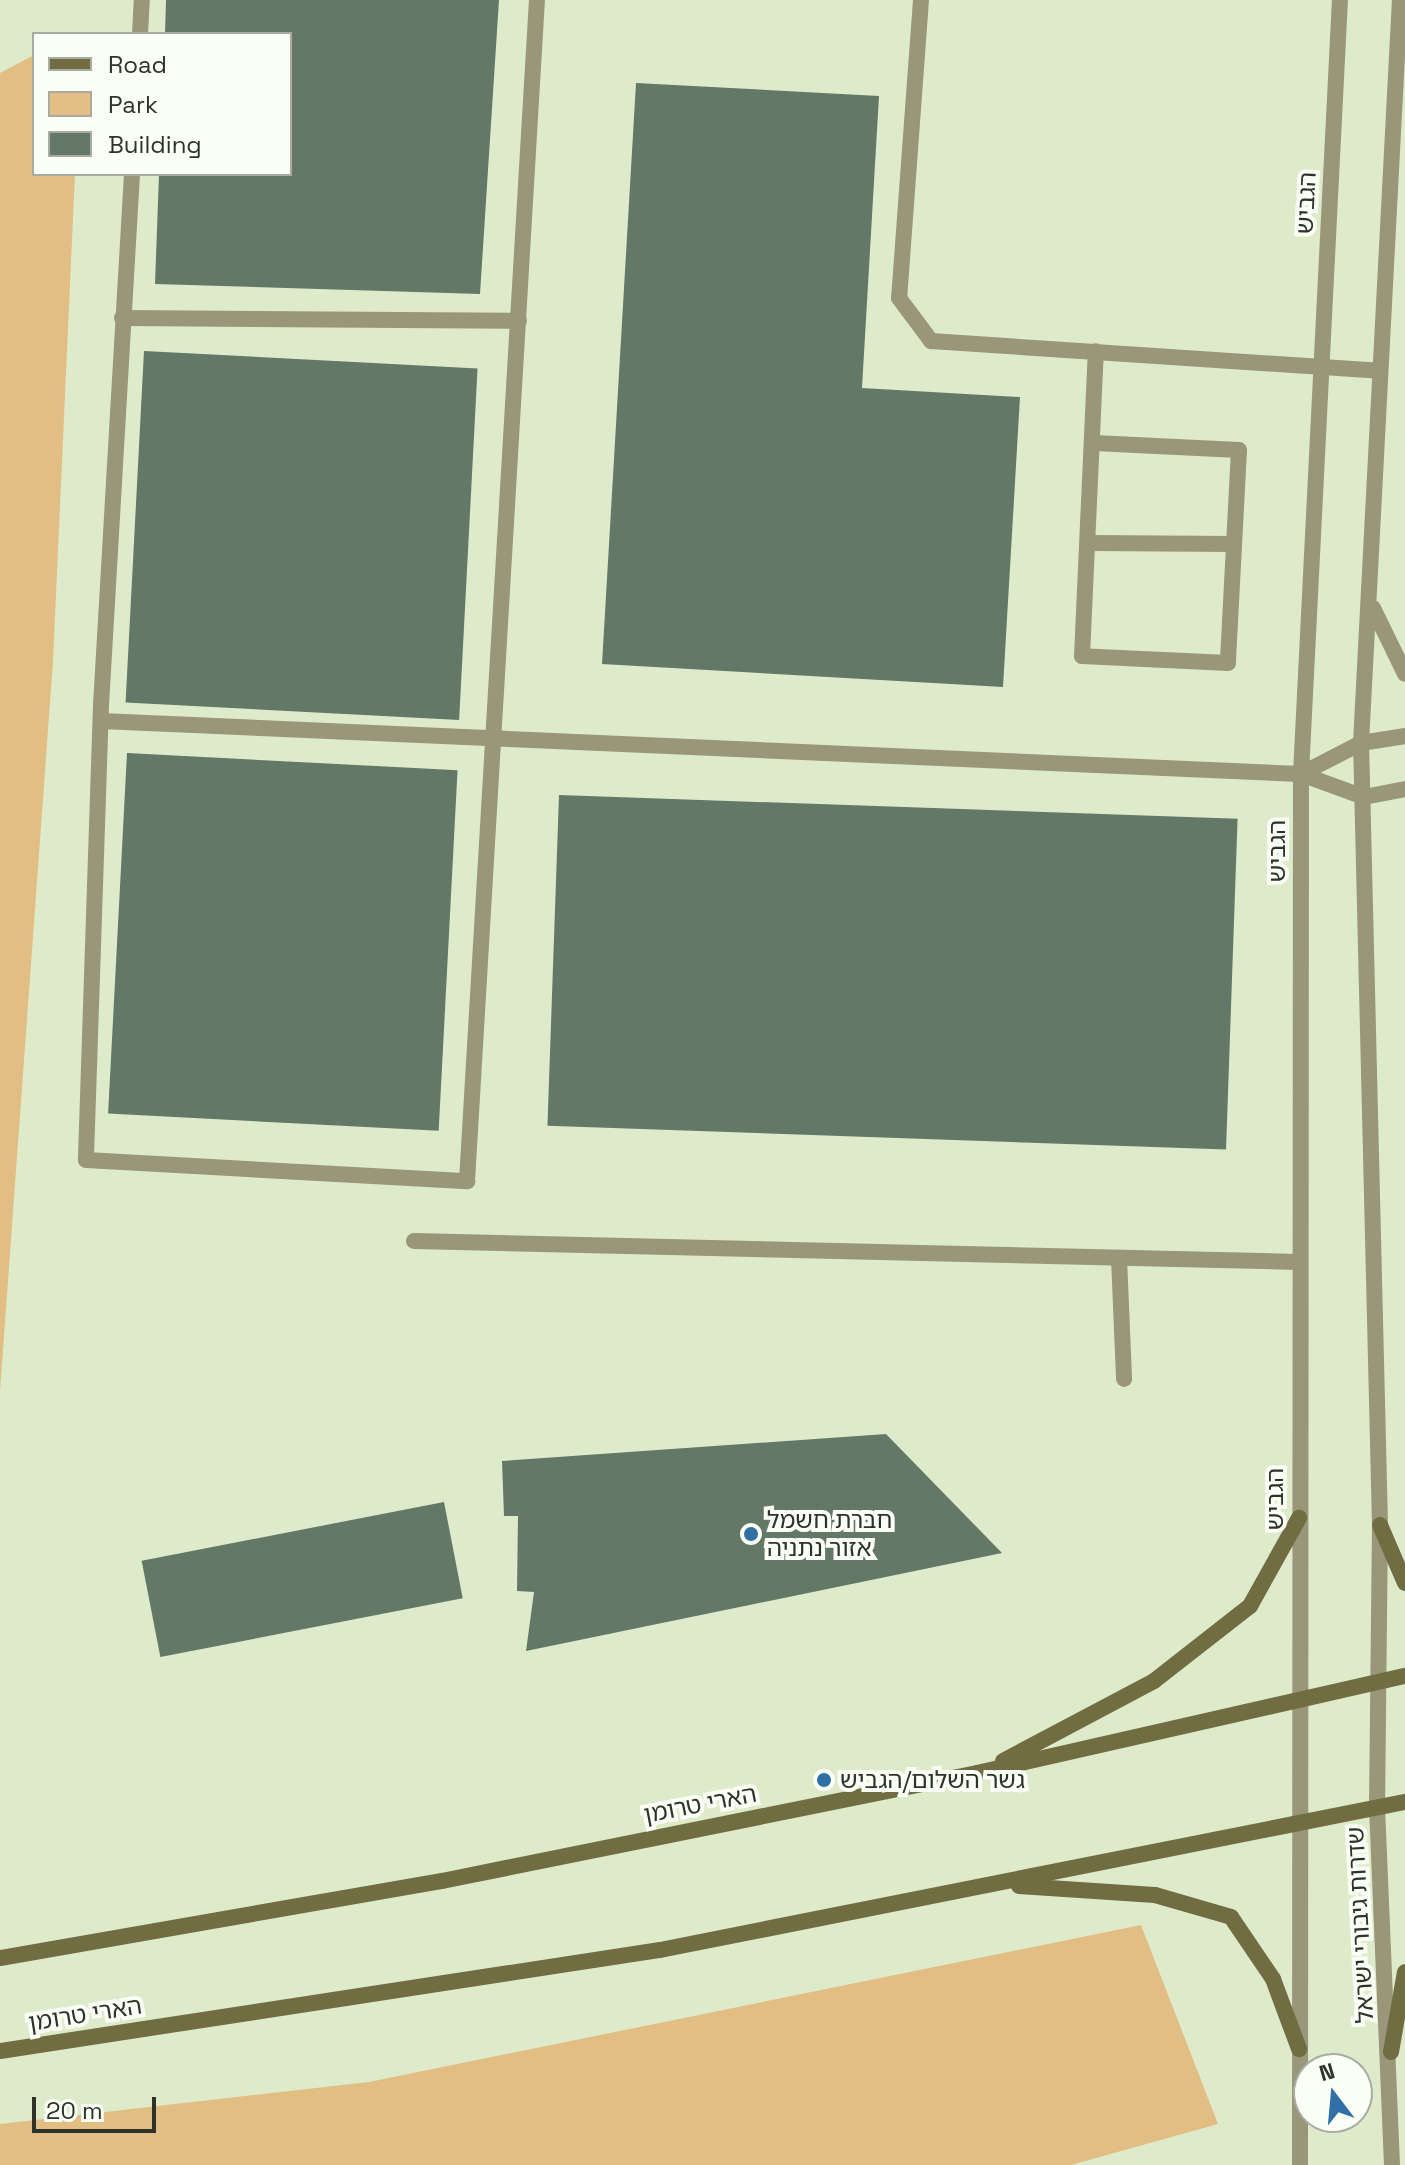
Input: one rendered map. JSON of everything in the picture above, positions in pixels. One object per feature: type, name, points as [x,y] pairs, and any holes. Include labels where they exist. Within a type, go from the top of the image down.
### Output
[{"type":"main road","points":[[977,1773],[1092,1719],[1205,1643],[1250,1606],[1299,1518]]},
{"type":"main road","points":[[1380,1525],[1405,1583]]},
{"type":"main road","name":"הארי טרומן","points":[[0,1958],[442,1881],[977,1773],[1297,1703],[1405,1676]]},
{"type":"main road","name":"הארי טרומן","points":[[0,2051],[660,1950],[962,1888],[1297,1829],[1405,1802]]},
{"type":"main road","points":[[962,1888],[1081,1885],[1203,1903],[1231,1917],[1267,1966],[1299,2049]]},
{"type":"main road","points":[[1391,2052],[1405,1972]]},
{"type":"street","points":[[140,32],[142,0]]},
{"type":"street","points":[[132,176],[101,721],[86,1160],[467,1181],[537,0]]},
{"type":"street","points":[[921,0],[899,298],[931,341],[1379,371]]},
{"type":"street","name":"הגביש","points":[[1297,1703],[1301,774],[1340,0]]},
{"type":"street","points":[[1377,1683],[1380,1525],[1361,743],[1379,371],[1402,27],[1400,0]]},
{"type":"street","points":[[122,318],[519,321]]},
{"type":"street","points":[[1094,443],[1239,450],[1228,663],[1082,656],[1096,351]]},
{"type":"street","points":[[1088,543],[1234,544]]},
{"type":"street","points":[[1369,588],[1387,649],[1405,674]]},
{"type":"street","points":[[101,721],[1301,774],[1364,797],[1405,789]]},
{"type":"street","points":[[1301,774],[1361,743],[1405,736]]},
{"type":"street","points":[[414,1241],[1298,1262]]},
{"type":"street","points":[[1119,1258],[1124,1379]]},
{"type":"street","name":"שדרות גיבורי ישראל","points":[[1377,1683],[1377,1809],[1391,2052],[1392,2165]]},
{"type":"street","points":[[1297,1703],[1300,2165]]},
{"type":"shaded area","points":[[0,0],[1405,0],[1405,2165],[0,2165]]},
{"type":"green space","points":[[32,56],[32,176],[75,176],[53,661],[0,1391],[0,73]]},
{"type":"green space","points":[[1141,1925],[1218,2124],[1071,2165],[0,2165],[0,2124],[369,2082]]},
{"type":"building","points":[[166,0],[499,0],[480,294],[155,284],[159,176],[292,176],[292,32],[165,32]]},
{"type":"building","points":[[636,83],[879,96],[862,388],[1020,397],[1003,687],[602,664]]},
{"type":"building","points":[[144,351],[478,368],[459,720],[126,703]]},
{"type":"building","points":[[127,753],[458,770],[439,1131],[108,1114]]},
{"type":"building","points":[[559,795],[1238,819],[1226,1149],[547,1126]]},
{"type":"building","name":"חברת חשמל אזור נתניה","points":[[886,1434],[1002,1553],[526,1651],[534,1592],[517,1591],[518,1516],[504,1516],[502,1461]]},
{"type":"building","points":[[444,1502],[463,1598],[160,1657],[142,1561]]},
{"type":"place","name":"חברת חשמל אזור נתניה","points":[[751,1534]]},
{"type":"place","name":"גשר השלום/הגביש","points":[[824,1780]]}]
